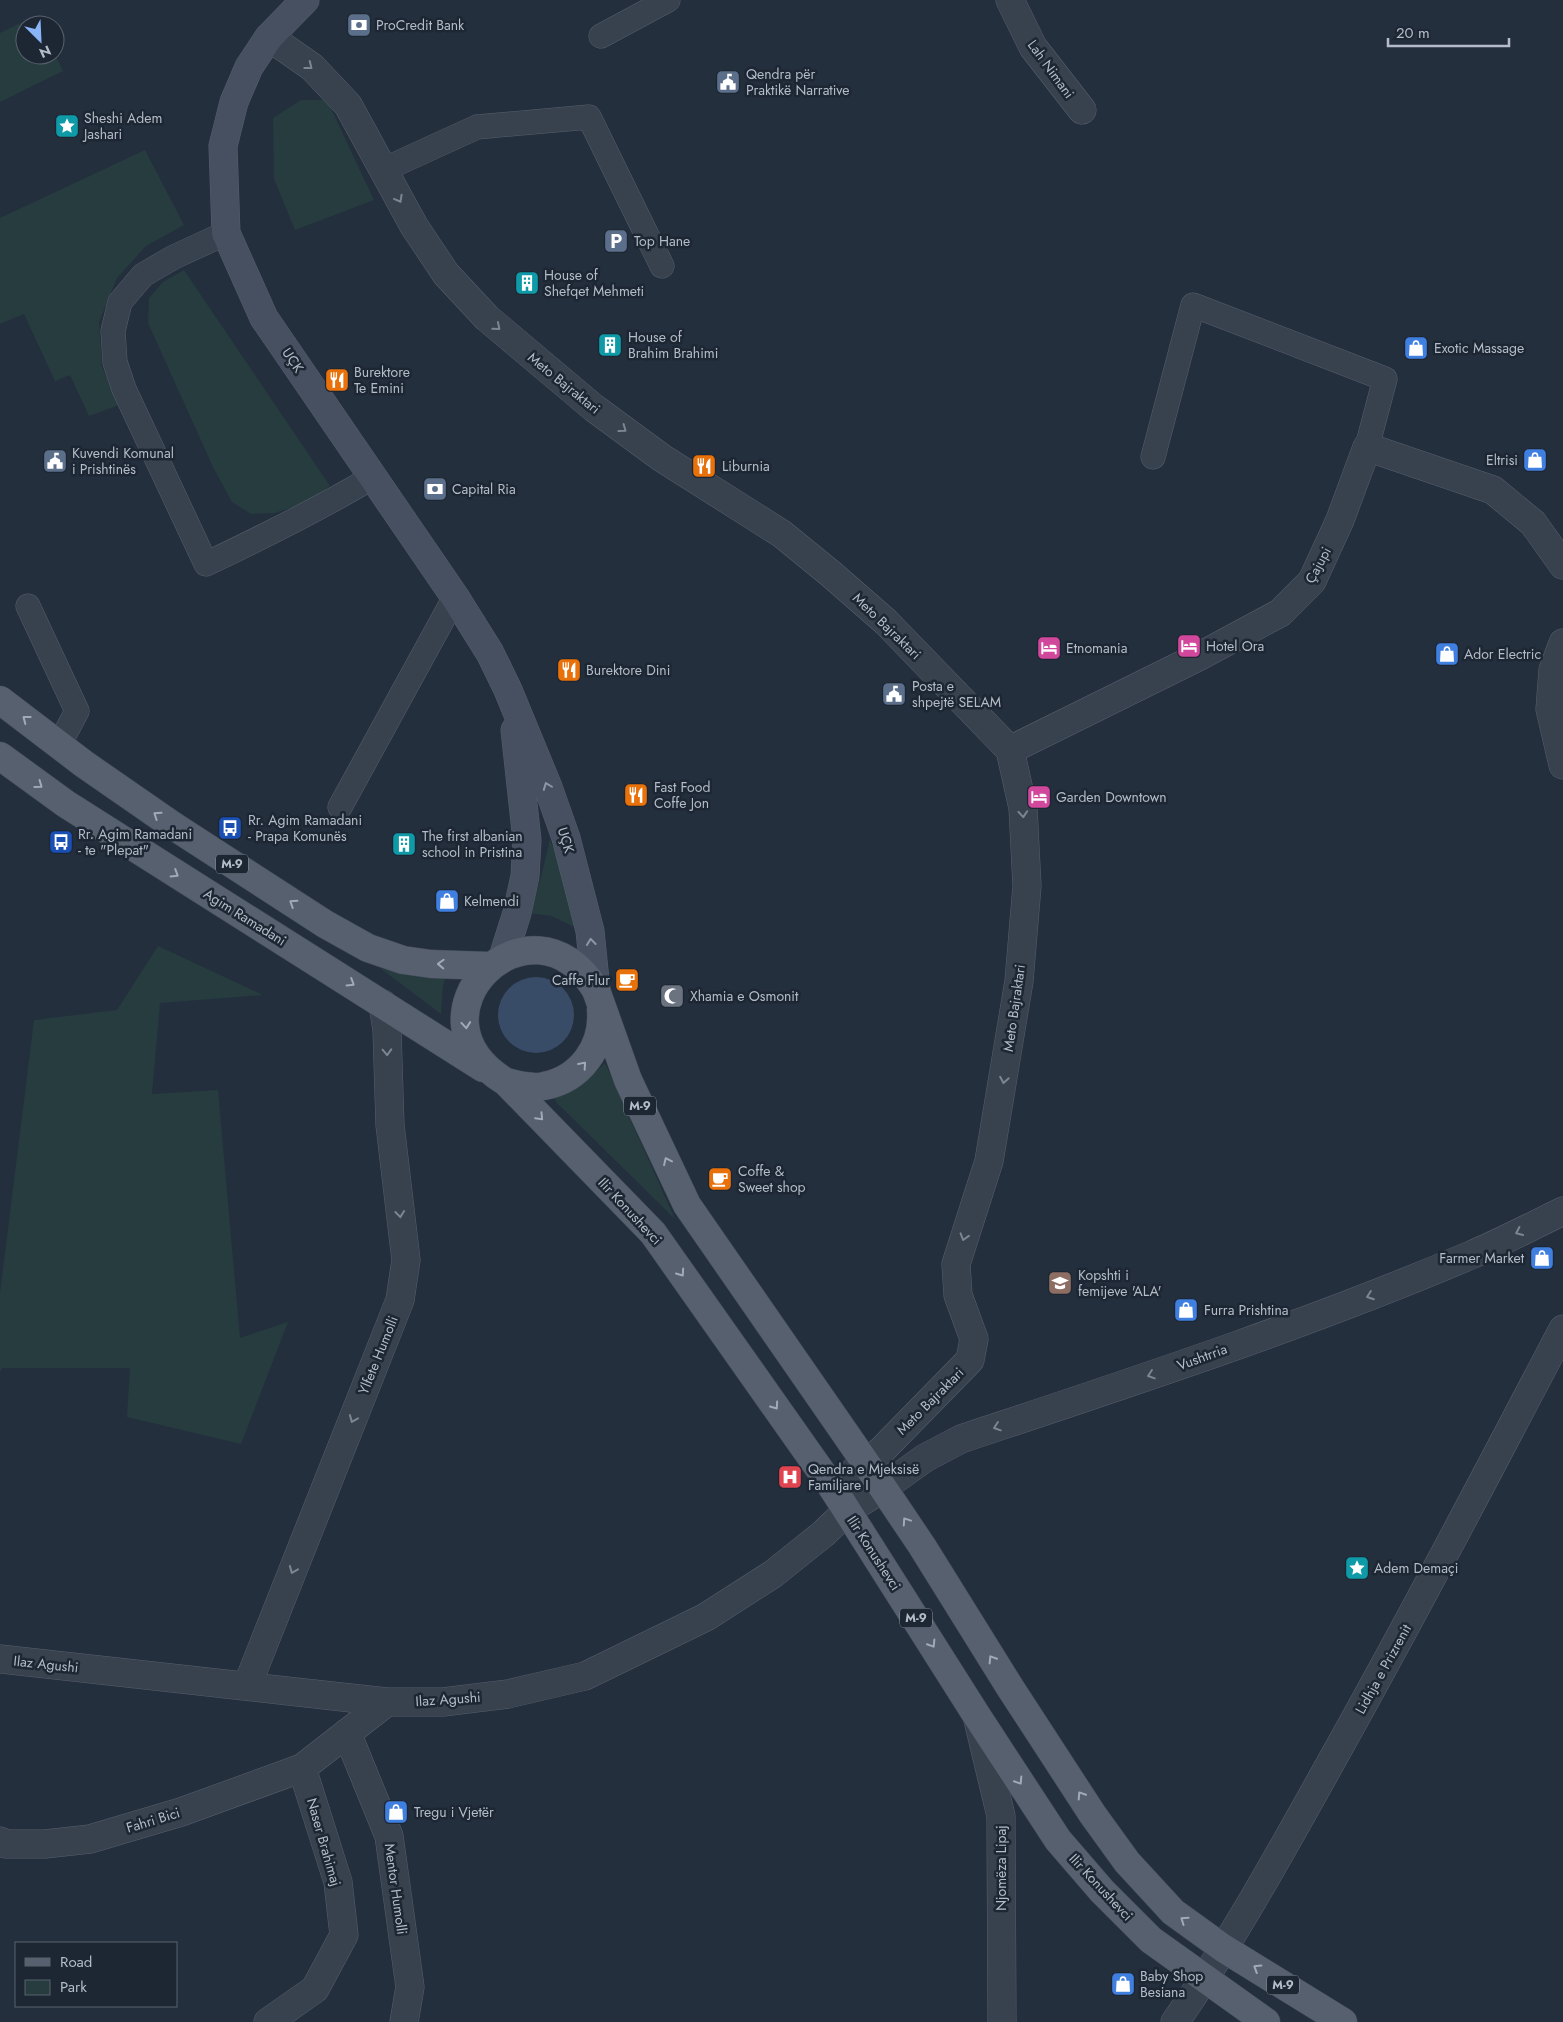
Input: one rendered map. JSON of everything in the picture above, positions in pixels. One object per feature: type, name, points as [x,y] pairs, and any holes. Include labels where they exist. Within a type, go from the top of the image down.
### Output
[{"type":"main road","name":"UÇK","points":[[305,0],[269,38],[249,67],[234,102],[223,146],[226,233],[264,318],[455,598],[490,653],[511,697],[566,838],[590,931],[602,1022],[599,1040],[590,1057],[577,1072],[562,1081],[544,1086],[524,1086],[499,1078]]},
{"type":"main road","name":"UÇK","points":[[497,962],[517,913],[524,876],[527,840],[511,697]]},
{"type":"main road","name":"M-9","points":[[0,700],[59,745],[172,825],[325,924],[368,948],[403,960],[431,964],[497,962],[518,952],[534,950],[549,952],[577,966],[588,977],[598,997],[628,1080],[688,1205],[922,1546],[1011,1690],[1093,1815],[1127,1862],[1173,1912],[1224,1948],[1343,2022]]},
{"type":"main road","name":"Agim Ramadani","points":[[0,756],[66,804],[499,1078]]},
{"type":"main road","name":"Ilir Konushevci","points":[[497,962],[479,978],[471,991],[466,1006],[467,1036],[473,1050],[482,1063],[653,1233],[832,1487],[1058,1840],[1102,1891],[1151,1940],[1266,2022]]},
{"type":"street","name":"Lah Nimani","points":[[1010,0],[1033,47],[1082,110]]},
{"type":"street","name":"Meto Bajraktari","points":[[269,38],[312,68],[348,105],[414,226],[446,274],[487,318],[594,408],[662,458],[782,534],[831,574],[886,622],[1010,750],[1023,808],[1027,886],[1019,981],[1006,1072],[989,1161],[956,1264],[958,1295],[974,1340],[970,1360],[882,1450],[832,1487]]},
{"type":"street","name":"Çajupi","points":[[1010,750],[1200,656],[1280,613],[1312,581],[1340,520],[1367,447]]},
{"type":"street","points":[[1367,447],[1493,490],[1533,523],[1563,565]]},
{"type":"street","points":[[1563,643],[1553,670],[1550,709],[1563,765]]},
{"type":"street","name":"Ylfete Humolli","points":[[247,1686],[400,1300],[406,1260],[390,1125],[383,1004]]},
{"type":"street","name":"Vushtrria","points":[[847,1510],[883,1488],[925,1458],[961,1439],[1192,1361],[1381,1292],[1472,1254],[1563,1211]]},
{"type":"street","name":"Lidhja e Prizrenit","points":[[1182,2012],[1224,1948],[1303,1813],[1398,1643],[1563,1329]]},
{"type":"street","name":"Ilaz Agushi","points":[[0,1659],[387,1702],[443,1702],[508,1694],[585,1676],[706,1618],[773,1574],[823,1534],[847,1510]]},
{"type":"street","points":[[302,1768],[387,1702]]},
{"type":"street","name":"Njomëza Lipaj","points":[[977,1716],[1001,1816],[1002,2022]]},
{"type":"street","name":"Mentor Humolli","points":[[347,1733],[389,1836],[410,1987],[404,2022]]},
{"type":"street","name":"Fahri Bici","points":[[0,1841],[6,1844],[45,1844],[90,1839],[181,1812],[302,1768]]},
{"type":"street","name":"Naser Brahimaj","points":[[268,2022],[315,1988],[344,1935],[338,1882],[302,1768]]},
{"type":"lane","points":[[601,36],[668,0]]},
{"type":"lane","points":[[383,170],[477,127],[589,117],[662,266]]},
{"type":"lane","points":[[226,233],[174,257],[143,275],[120,302],[113,331],[115,362],[124,389],[206,564],[294,521],[373,477]]},
{"type":"lane","points":[[1153,457],[1193,305],[1385,379],[1367,447]]},
{"type":"lane","points":[[340,807],[455,598]]},
{"type":"lane","points":[[28,606],[77,712],[59,745]]},
{"type":"green space","points":[[15,26],[15,65],[60,65],[63,71],[0,102],[0,33]]},
{"type":"green space","points":[[301,100],[327,100],[374,200],[295,230],[274,179],[273,118]]},
{"type":"green space","points":[[145,150],[184,225],[146,246],[117,278],[99,322],[102,366],[119,405],[89,416],[70,375],[55,381],[24,314],[0,324],[0,218]]},
{"type":"green space","points":[[184,270],[330,486],[304,504],[274,513],[251,514],[232,502],[213,467],[148,323],[149,298],[163,282]]},
{"type":"green space","points":[[550,839],[557,856],[574,927],[552,916],[529,913],[541,877]]},
{"type":"green space","points":[[158,946],[263,995],[160,1003],[152,1094],[218,1090],[240,1338],[288,1322],[241,1444],[127,1417],[130,1368],[2,1368],[0,1372],[0,1293],[34,1020],[117,1010]]},
{"type":"green space","points":[[380,968],[408,975],[447,972],[443,986],[441,1014]]},
{"type":"green space","points":[[605,1063],[675,1219],[557,1103],[554,1097],[579,1087]]},
{"type":"water","points":[[536,977],[551,980],[563,988],[571,1000],[574,1015],[571,1030],[563,1042],[551,1050],[536,1053],[521,1050],[509,1042],[501,1030],[498,1015],[501,1000],[509,988],[521,980]]},
{"type":"place","name":"ProCredit Bank","points":[[359,25]]},
{"type":"place","name":"Qendra për Praktikë Narrative","points":[[728,82]]},
{"type":"place","name":"Sheshi Adem Jashari","points":[[67,126]]},
{"type":"place","name":"Top Hane","points":[[616,241]]},
{"type":"place","name":"House of Shefqet Mehmeti","points":[[527,283]]},
{"type":"place","name":"House of Brahim Brahimi","points":[[610,345]]},
{"type":"place","name":"Exotic Massage","points":[[1416,348]]},
{"type":"place","name":"Burektore Te Emini","points":[[337,380]]},
{"type":"place","name":"Eltrisi","points":[[1535,460]]},
{"type":"place","name":"Kuvendi Komunal i Prishtinës","points":[[55,461]]},
{"type":"place","name":"Liburnia","points":[[704,466]]},
{"type":"place","name":"Capital Ria","points":[[435,489]]},
{"type":"place","name":"Hotel Ora","points":[[1189,646]]},
{"type":"place","name":"Etnomania","points":[[1049,648]]},
{"type":"place","name":"Ador Electric","points":[[1447,654]]},
{"type":"place","name":"Burektore Dini","points":[[569,670]]},
{"type":"place","name":"Posta e shpejtë SELAM","points":[[894,694]]},
{"type":"place","name":"Fast Food Coffe Jon","points":[[636,795]]},
{"type":"place","name":"Garden Downtown","points":[[1039,797]]},
{"type":"place","name":"Rr. Agim Ramadani - Prapa Komunës","points":[[230,828]]},
{"type":"place","name":"Rr. Agim Ramadani - te \"Plepat\"","points":[[61,842]]},
{"type":"place","name":"The first albanian school in Pristina","points":[[404,844]]},
{"type":"place","name":"Kelmendi","points":[[447,901]]},
{"type":"place","name":"Caffe Flur","points":[[627,980]]},
{"type":"place","name":"Xhamia e Osmonit","points":[[672,996]]},
{"type":"place","name":"Coffe & Sweet shop","points":[[720,1179]]},
{"type":"place","name":"Farmer Market","points":[[1542,1258]]},
{"type":"place","name":"Kopshti i femijeve 'ALA'","points":[[1060,1283]]},
{"type":"place","name":"Furra Prishtina","points":[[1186,1310]]},
{"type":"place","name":"Qendra e Mjeksisë Familjare I","points":[[790,1477]]},
{"type":"place","name":"Adem Demaçi","points":[[1357,1568]]},
{"type":"place","name":"Tregu i Vjetër","points":[[396,1812]]},
{"type":"place","name":"Baby Shop Besiana","points":[[1123,1984]]}]
